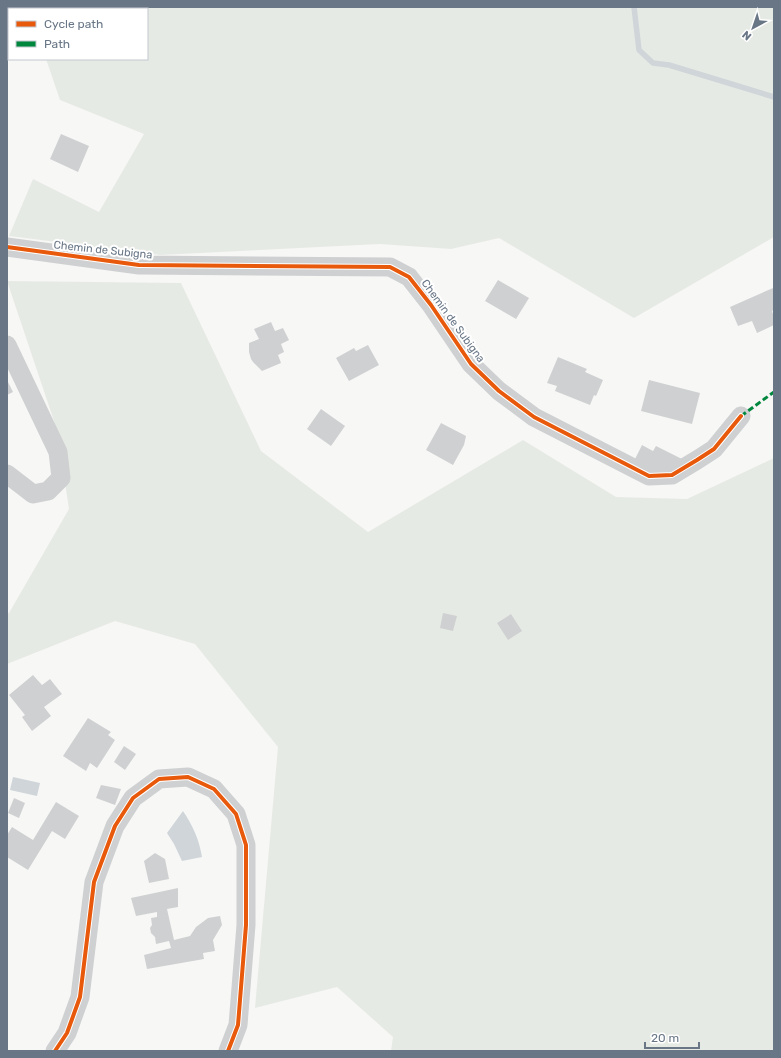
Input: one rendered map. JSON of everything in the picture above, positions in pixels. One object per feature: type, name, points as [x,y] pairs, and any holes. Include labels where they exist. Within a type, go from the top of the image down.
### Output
[{"type":"street","name":"Chemin de Subigna","points":[[7,247],[139,265],[390,267],[409,277],[431,305],[471,364],[499,391],[534,417],[650,476],[672,475],[714,449],[741,416]]},
{"type":"street","points":[[7,345],[58,452],[61,478],[48,491],[33,494],[7,474]]},
{"type":"street","points":[[55,1051],[67,1033],[80,997],[94,882],[115,826],[133,798],[159,779],[188,777],[214,789],[236,814],[246,845],[246,924],[238,1025],[228,1051]]},
{"type":"shaded area","points":[[774,7],[774,237],[634,318],[499,238],[451,249],[380,244],[160,255],[9,236],[33,179],[99,212],[144,134],[60,100],[46,60],[148,60],[148,8],[24,8]]},
{"type":"shaded area","points":[[7,281],[181,283],[261,451],[368,532],[523,440],[616,497],[687,499],[774,458],[774,1051],[391,1051],[393,1037],[337,987],[255,1008],[278,747],[195,644],[115,621],[7,664],[7,614],[9,613],[69,509],[57,430]]},
{"type":"shaded area","points":[[13,777],[40,783],[37,796],[10,790]]},
{"type":"shaded area","points":[[183,811],[195,833],[202,857],[182,861],[167,833]]},
{"type":"building","points":[[61,134],[89,146],[78,172],[50,159]]},
{"type":"building","points":[[498,280],[529,298],[516,319],[485,301]]},
{"type":"building","points":[[773,288],[774,310],[772,311],[774,325],[757,333],[752,321],[738,326],[730,307]]},
{"type":"building","points":[[271,322],[275,331],[283,328],[289,340],[281,344],[284,352],[278,355],[281,363],[262,371],[251,359],[249,343],[259,339],[254,329]]},
{"type":"building","points":[[368,345],[379,365],[349,381],[336,358],[354,348],[356,351]]},
{"type":"building","points":[[558,357],[587,369],[585,372],[603,380],[590,405],[555,391],[557,386],[547,383]]},
{"type":"building","points":[[7,380],[13,392],[7,395]]},
{"type":"building","points":[[649,380],[700,393],[692,424],[641,411]]},
{"type":"building","points":[[321,409],[345,426],[331,446],[307,429]]},
{"type":"building","points":[[441,423],[466,436],[464,445],[453,465],[426,450]]},
{"type":"building","points":[[642,445],[653,451],[656,446],[686,461],[664,473],[635,459]]},
{"type":"building","points":[[443,613],[457,616],[453,631],[440,628]]},
{"type":"building","points":[[511,614],[522,631],[508,640],[497,623]]},
{"type":"building","points":[[33,675],[42,685],[50,679],[62,694],[44,707],[51,716],[32,731],[22,717],[25,715],[9,695]]},
{"type":"building","points":[[88,718],[111,732],[108,735],[115,740],[97,768],[90,763],[86,771],[63,756]]},
{"type":"building","points":[[124,746],[136,754],[125,770],[114,762]]},
{"type":"building","points":[[101,785],[121,789],[115,805],[96,798]]},
{"type":"building","points":[[14,798],[25,803],[19,818],[8,813]]},
{"type":"building","points":[[56,802],[79,816],[65,839],[52,831],[28,870],[7,857],[7,835],[12,827],[33,840]]},
{"type":"building","points":[[155,853],[165,859],[169,879],[149,883],[144,861]]},
{"type":"building","points":[[178,888],[178,907],[167,909],[174,940],[190,936],[196,927],[208,918],[220,916],[222,925],[213,940],[215,951],[203,953],[204,959],[147,969],[144,955],[171,948],[169,941],[156,944],[155,937],[151,933],[151,918],[157,917],[157,912],[136,916],[131,898]]},
{"type":"waterway","points":[[634,7],[639,50],[653,63],[669,65],[774,97]]},
{"type":"marked path","points":[[741,416],[774,392]]},
{"type":"cycle path","points":[[7,247],[139,265],[390,267],[409,277],[431,305],[471,364],[499,391],[534,417],[649,476],[672,475],[714,449],[741,416]]},
{"type":"cycle path","points":[[55,1051],[67,1033],[80,997],[94,882],[115,826],[133,798],[159,779],[188,777],[214,789],[236,814],[246,845],[246,925],[238,1025],[228,1051]]}]
